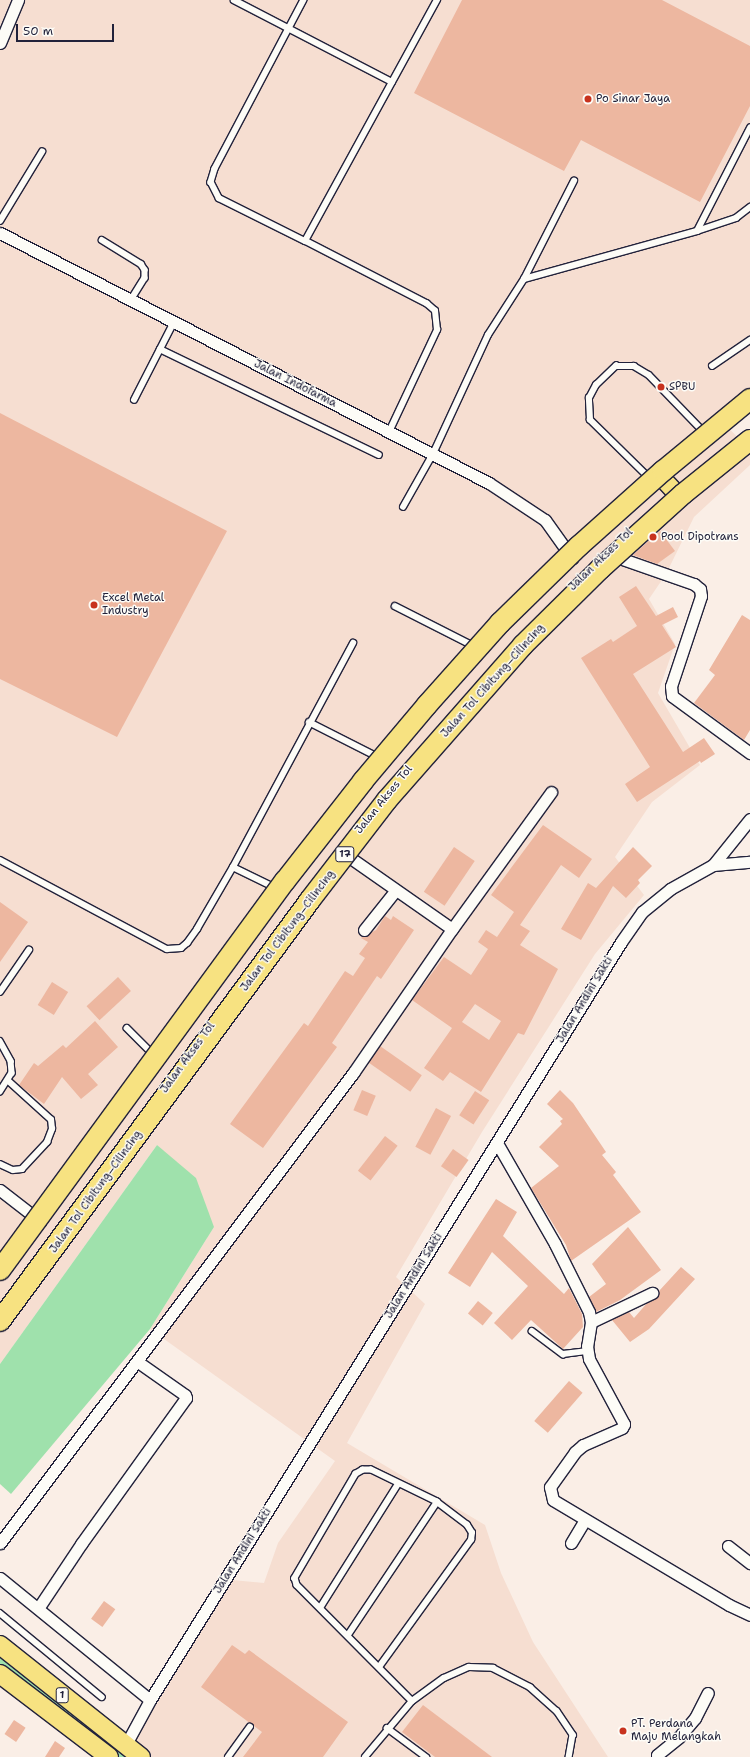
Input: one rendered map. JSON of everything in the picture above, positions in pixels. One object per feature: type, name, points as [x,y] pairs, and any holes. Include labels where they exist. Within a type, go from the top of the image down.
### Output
[{"type":"highway","points":[[1,1269],[285,881],[362,781],[427,705],[500,623],[579,546],[662,471],[750,399]]},
{"type":"highway","name":"Jalan Tol Cibitung–Cilincing","points":[[0,1321],[310,900],[402,783],[523,645],[600,568],[683,494],[750,440]]},
{"type":"highway","name":"1","points":[[0,1645],[125,1746],[141,1757]]},
{"type":"highway","name":"1","points":[[0,1674],[110,1757]]},
{"type":"main road","name":"Jalan Akses Tol","points":[[1,1269],[40,1221],[285,893],[387,762],[483,651],[572,559],[660,482],[750,410]]},
{"type":"main road","name":"Jalan Akses Tol","points":[[0,1314],[342,852],[519,640],[607,553],[675,492],[750,431]]},
{"type":"main road","points":[[660,482],[675,492]]},
{"type":"street","points":[[0,42],[18,0]]},
{"type":"street","name":"Jalan Indofarma","points":[[0,233],[489,482],[533,510],[545,520],[572,559]]},
{"type":"street","points":[[607,553],[694,584],[700,589],[701,596],[671,686],[672,696],[750,753]]},
{"type":"street","points":[[0,1543],[138,1362],[353,1073],[452,929],[551,792]]},
{"type":"street","points":[[713,865],[750,819]]},
{"type":"street","points":[[342,852],[395,891],[452,929]]},
{"type":"street","name":"Jalan Andini Sakti","points":[[125,1746],[150,1700],[501,1150],[604,968],[642,912],[670,889],[713,865],[750,862]]},
{"type":"street","points":[[364,930],[395,891]]},
{"type":"street","points":[[501,1150],[555,1244],[589,1312],[591,1322],[588,1351],[589,1359],[624,1424],[622,1428],[583,1445],[575,1452],[550,1487],[549,1493],[558,1504],[750,1615]]},
{"type":"street","points":[[0,1190],[40,1221]]},
{"type":"street","points":[[591,1322],[652,1293]]},
{"type":"street","points":[[39,1607],[81,1544],[186,1398],[185,1395],[138,1362]]},
{"type":"street","points":[[571,1543],[585,1520]]},
{"type":"street","points":[[728,1546],[750,1563]]},
{"type":"street","points":[[0,1578],[39,1607],[150,1700]]},
{"type":"street","points":[[658,1757],[657,1755],[678,1737],[695,1718],[708,1693]]},
{"type":"lane","points":[[234,0],[290,27],[392,82]]},
{"type":"lane","points":[[304,0],[215,170],[211,182],[220,198],[428,304],[435,311],[437,330],[389,432]]},
{"type":"lane","points":[[306,241],[437,0]]},
{"type":"lane","points":[[697,231],[750,128]]},
{"type":"lane","points":[[0,221],[42,152]]},
{"type":"lane","points":[[404,507],[433,454],[488,335],[524,279],[574,181]]},
{"type":"lane","points":[[524,279],[697,231],[736,218],[750,207]]},
{"type":"lane","points":[[102,240],[141,264],[145,270],[145,278],[131,300]]},
{"type":"lane","points":[[134,400],[174,322]]},
{"type":"lane","points":[[712,366],[750,340]]},
{"type":"lane","points":[[160,349],[379,455]]},
{"type":"lane","points":[[660,482],[590,420],[589,398],[596,385],[616,366],[634,366],[650,375],[712,441]]},
{"type":"lane","points":[[395,606],[483,651]]},
{"type":"lane","points":[[0,860],[167,949],[174,949],[187,944],[233,867],[308,722],[353,643]]},
{"type":"lane","points":[[308,722],[387,762]]},
{"type":"lane","points":[[233,867],[285,893]]},
{"type":"lane","points":[[0,992],[29,950]]},
{"type":"lane","points":[[127,1028],[160,1060]]},
{"type":"lane","points":[[0,1041],[11,1061],[12,1073],[0,1092]]},
{"type":"lane","points":[[0,1164],[13,1170],[22,1169],[47,1142],[52,1129],[51,1120],[8,1081]]},
{"type":"lane","points":[[532,1331],[563,1354],[588,1351]]},
{"type":"lane","points":[[379,1667],[471,1540],[472,1533],[467,1525],[437,1502],[371,1470],[356,1474],[295,1578],[296,1585],[412,1701]]},
{"type":"lane","points":[[320,1608],[398,1484]]},
{"type":"lane","points":[[348,1636],[437,1502]]},
{"type":"lane","points":[[0,1613],[102,1697]]},
{"type":"lane","points":[[365,1757],[387,1728],[412,1701],[444,1678],[469,1667],[493,1668],[530,1687],[557,1711],[573,1735],[569,1757]]},
{"type":"lane","points":[[228,1757],[250,1727]]},
{"type":"lane","points":[[387,1728],[426,1757]]},
{"type":"shaded area","points":[[0,0],[750,0],[750,396],[720,420],[750,449],[750,465],[694,517],[666,574],[649,599],[675,644],[658,693],[700,765],[652,802],[615,857],[644,895],[595,954],[482,1132],[396,1277],[425,1304],[347,1443],[485,1525],[501,1573],[533,1642],[608,1757],[124,1757],[232,1580],[264,1583],[278,1543],[335,1461],[150,1329],[214,1227],[157,1145],[0,1364]]},
{"type":"green space","points":[[157,1145],[196,1178],[214,1227],[150,1329],[11,1494],[0,1484],[0,1364]]},
{"type":"green space","points":[[0,1645],[141,1757],[109,1757],[0,1674]]},
{"type":"building","name":"Po Sinar Jaya","points":[[462,0],[662,0],[750,46],[750,106],[700,202],[581,140],[564,171],[414,93]]},
{"type":"building","name":"Excel Metal Industry","points":[[0,413],[227,531],[117,737],[0,679]]},
{"type":"building","name":"Pool Dipotrans","points":[[660,531],[675,551],[657,564],[633,555]]},
{"type":"building","points":[[636,586],[656,616],[673,607],[678,617],[662,625],[676,647],[633,674],[683,752],[704,738],[715,754],[701,763],[700,761],[637,802],[625,784],[650,767],[581,658],[611,639],[613,642],[637,626],[619,597]]},
{"type":"building","points":[[742,615],[750,620],[750,730],[744,740],[694,703],[715,675],[709,670]]},
{"type":"building","points":[[543,825],[592,859],[579,878],[561,865],[520,925],[530,931],[520,945],[558,969],[524,1035],[518,1033],[481,1092],[450,1072],[443,1081],[424,1068],[452,1028],[412,1000],[444,957],[471,975],[488,949],[478,942],[486,930],[497,937],[514,912],[491,895]],"holes":[[[475,1004],[501,1021],[489,1040],[462,1022]]]},
{"type":"building","points":[[454,847],[475,861],[445,906],[424,892]]},
{"type":"building","points":[[633,847],[652,866],[638,880],[640,883],[626,898],[613,886],[581,940],[561,929],[588,883],[596,888]]},
{"type":"building","points":[[0,902],[28,922],[0,962]]},
{"type":"building","points":[[385,916],[391,920],[393,916],[414,930],[381,979],[377,976],[332,1043],[337,1047],[263,1148],[230,1124],[304,1023],[308,1026],[345,971],[353,976],[365,958],[359,954],[368,942],[361,938],[376,930]]},
{"type":"building","points":[[118,977],[131,991],[100,1020],[87,1006]]},
{"type":"building","points":[[52,982],[68,992],[54,1015],[38,1005]]},
{"type":"building","points":[[95,1021],[118,1047],[88,1074],[98,1085],[81,1099],[62,1077],[44,1104],[19,1085],[34,1063],[38,1066],[63,1045],[66,1048]]},
{"type":"building","points":[[380,1046],[422,1075],[410,1092],[369,1062]]},
{"type":"building","points":[[362,1090],[376,1096],[367,1116],[353,1110]]},
{"type":"building","points":[[560,1090],[573,1103],[606,1152],[602,1155],[616,1172],[613,1175],[641,1212],[571,1261],[566,1245],[531,1188],[559,1166],[539,1147],[562,1124],[560,1121],[563,1119],[547,1104]]},
{"type":"building","points":[[475,1091],[489,1100],[473,1125],[459,1115]]},
{"type":"building","points":[[436,1108],[451,1116],[430,1155],[415,1147]]},
{"type":"building","points":[[385,1136],[398,1146],[371,1181],[358,1171]]},
{"type":"building","points":[[453,1149],[469,1160],[457,1177],[441,1166]]},
{"type":"building","points":[[496,1199],[517,1212],[503,1236],[564,1294],[569,1288],[582,1314],[583,1327],[563,1349],[531,1320],[512,1340],[494,1323],[528,1286],[492,1252],[470,1287],[448,1273]]},
{"type":"building","points":[[628,1227],[661,1270],[620,1300],[596,1312],[589,1297],[606,1284],[592,1264]]},
{"type":"building","points":[[681,1267],[695,1279],[649,1329],[630,1342],[612,1320],[629,1312],[634,1318],[648,1302],[658,1297],[659,1291]]},
{"type":"building","points":[[478,1301],[493,1313],[483,1325],[468,1313]]},
{"type":"building","points":[[569,1381],[583,1393],[548,1433],[534,1421]]},
{"type":"building","points":[[104,1601],[115,1609],[102,1627],[91,1619]]},
{"type":"building","points":[[232,1645],[245,1654],[249,1650],[348,1722],[323,1757],[243,1757],[262,1732],[201,1687]]},
{"type":"building","points":[[423,1705],[492,1757],[435,1757],[402,1732]]},
{"type":"building","points":[[14,1720],[26,1728],[16,1742],[4,1734]]},
{"type":"building","points":[[55,1741],[65,1748],[59,1757],[45,1757]]},
{"type":"place","name":"Po Sinar Jaya","points":[[588,99]]},
{"type":"place","name":"SPBU","points":[[661,387]]},
{"type":"place","name":"Pool Dipotrans","points":[[653,537]]},
{"type":"place","name":"Excel Metal Industry","points":[[94,605]]},
{"type":"place","name":"PT. Perdana Maju Melangkah","points":[[623,1731]]}]
